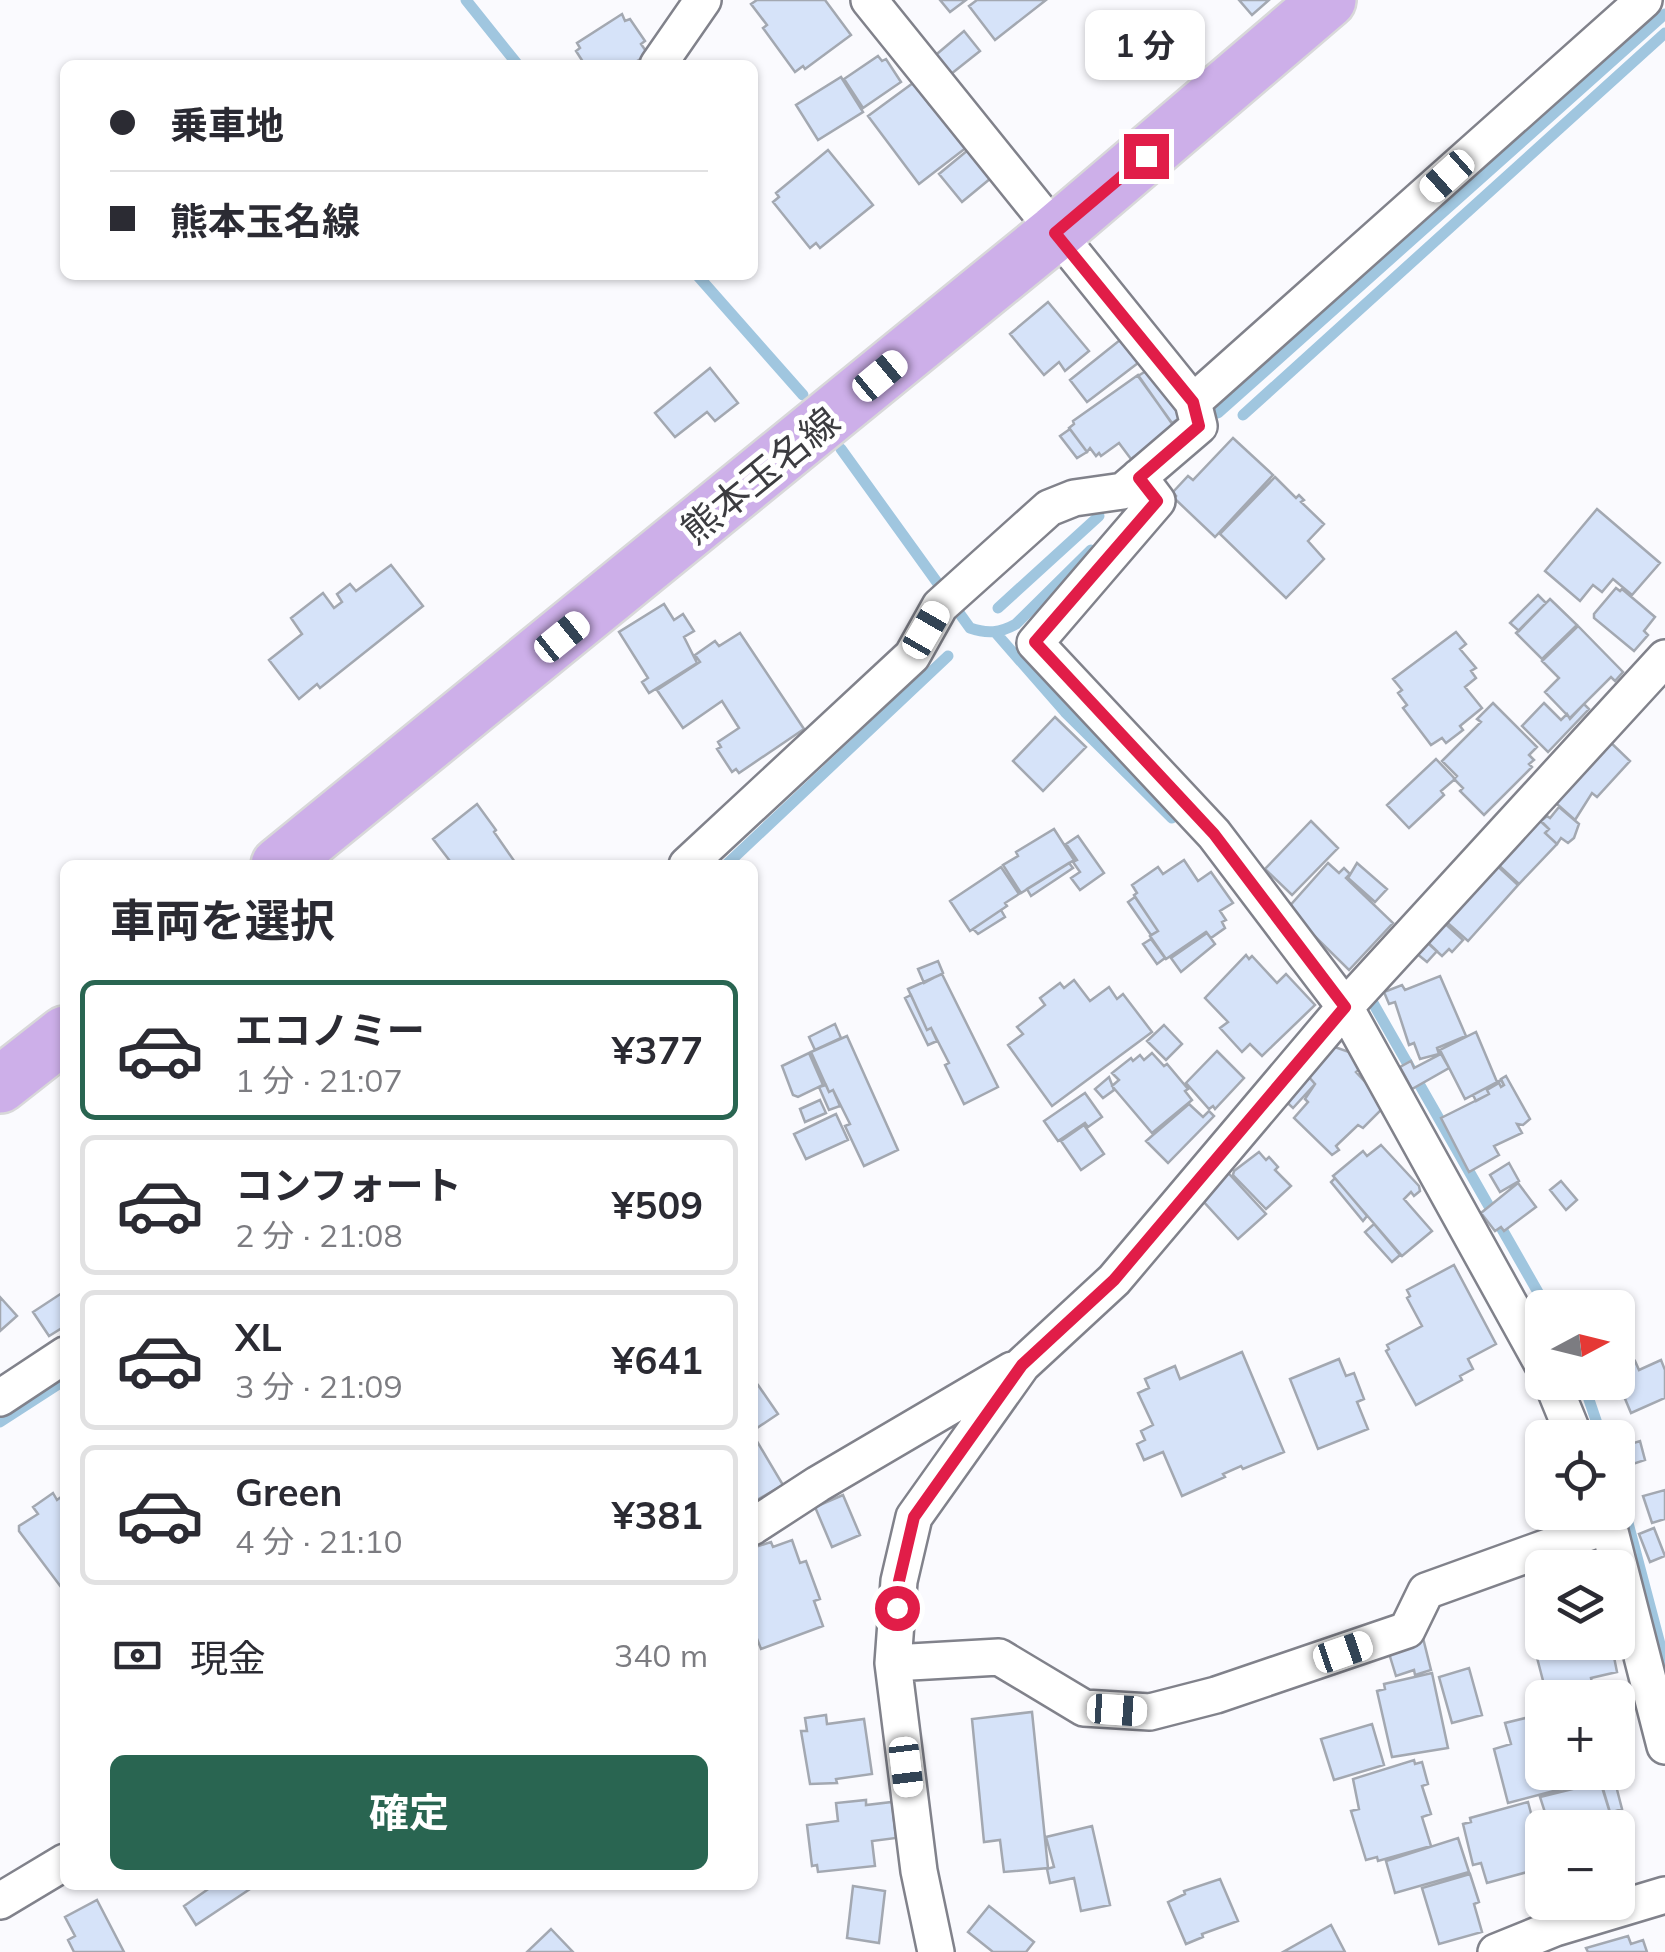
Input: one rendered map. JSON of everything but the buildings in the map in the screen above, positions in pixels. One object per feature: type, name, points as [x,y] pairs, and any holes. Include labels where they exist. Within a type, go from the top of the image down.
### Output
[{"type":"main road","name":"熊本玉名線","points":[[285,860],[1055,233],[1328,0]]},
{"type":"main road","points":[[0,1086],[60,1038]]},
{"type":"street","points":[[661,60],[703,0]]},
{"type":"street","points":[[692,860],[912,656],[950,596],[1049,508],[1074,498],[1124,491],[1199,426],[1193,402],[869,0]]},
{"type":"street","points":[[1193,402],[1644,0]]},
{"type":"street","points":[[1139,478],[1157,501],[1035,642],[1214,834],[1345,1007],[1525,1332]]},
{"type":"street","points":[[936,1952],[920,1871],[893,1663],[899,1581],[914,1517],[1022,1365],[1114,1280],[1345,1007],[1665,658]]},
{"type":"street","points":[[0,1398],[60,1358]]},
{"type":"street","points":[[758,1523],[1022,1365]]},
{"type":"street","points":[[893,1663],[1000,1657],[1084,1708],[1150,1712],[1216,1695],[1407,1630],[1426,1591],[1579,1530]]},
{"type":"street","points":[[1610,1530],[1665,1746]]},
{"type":"street","points":[[0,1901],[60,1865]]},
{"type":"street","points":[[1496,1952],[1555,1928],[1665,1895]]},
{"type":"waterway","points":[[466,0],[514,60]]},
{"type":"waterway","points":[[1218,413],[1665,14]]},
{"type":"waterway","points":[[1243,415],[1665,33]]},
{"type":"waterway","points":[[701,280],[803,395]]},
{"type":"waterway","points":[[841,449],[970,628],[993,632],[1016,624],[1091,550]]},
{"type":"waterway","points":[[998,608],[1099,516]]},
{"type":"waterway","points":[[995,632],[1065,712],[1172,818]]},
{"type":"waterway","points":[[731,860],[948,656]]},
{"type":"waterway","points":[[1373,1003],[1537,1290]]},
{"type":"waterway","points":[[0,1422],[60,1383]]},
{"type":"waterway","points":[[1589,1400],[1596,1420]]},
{"type":"waterway","points":[[1630,1530],[1665,1663]]},
{"type":"route","points":[[897,1608],[914,1517],[1022,1365],[1114,1280],[1345,1007],[1214,834],[1035,642],[1157,501],[1139,478],[1199,426],[1193,402],[1055,233],[1146,156]]}]
